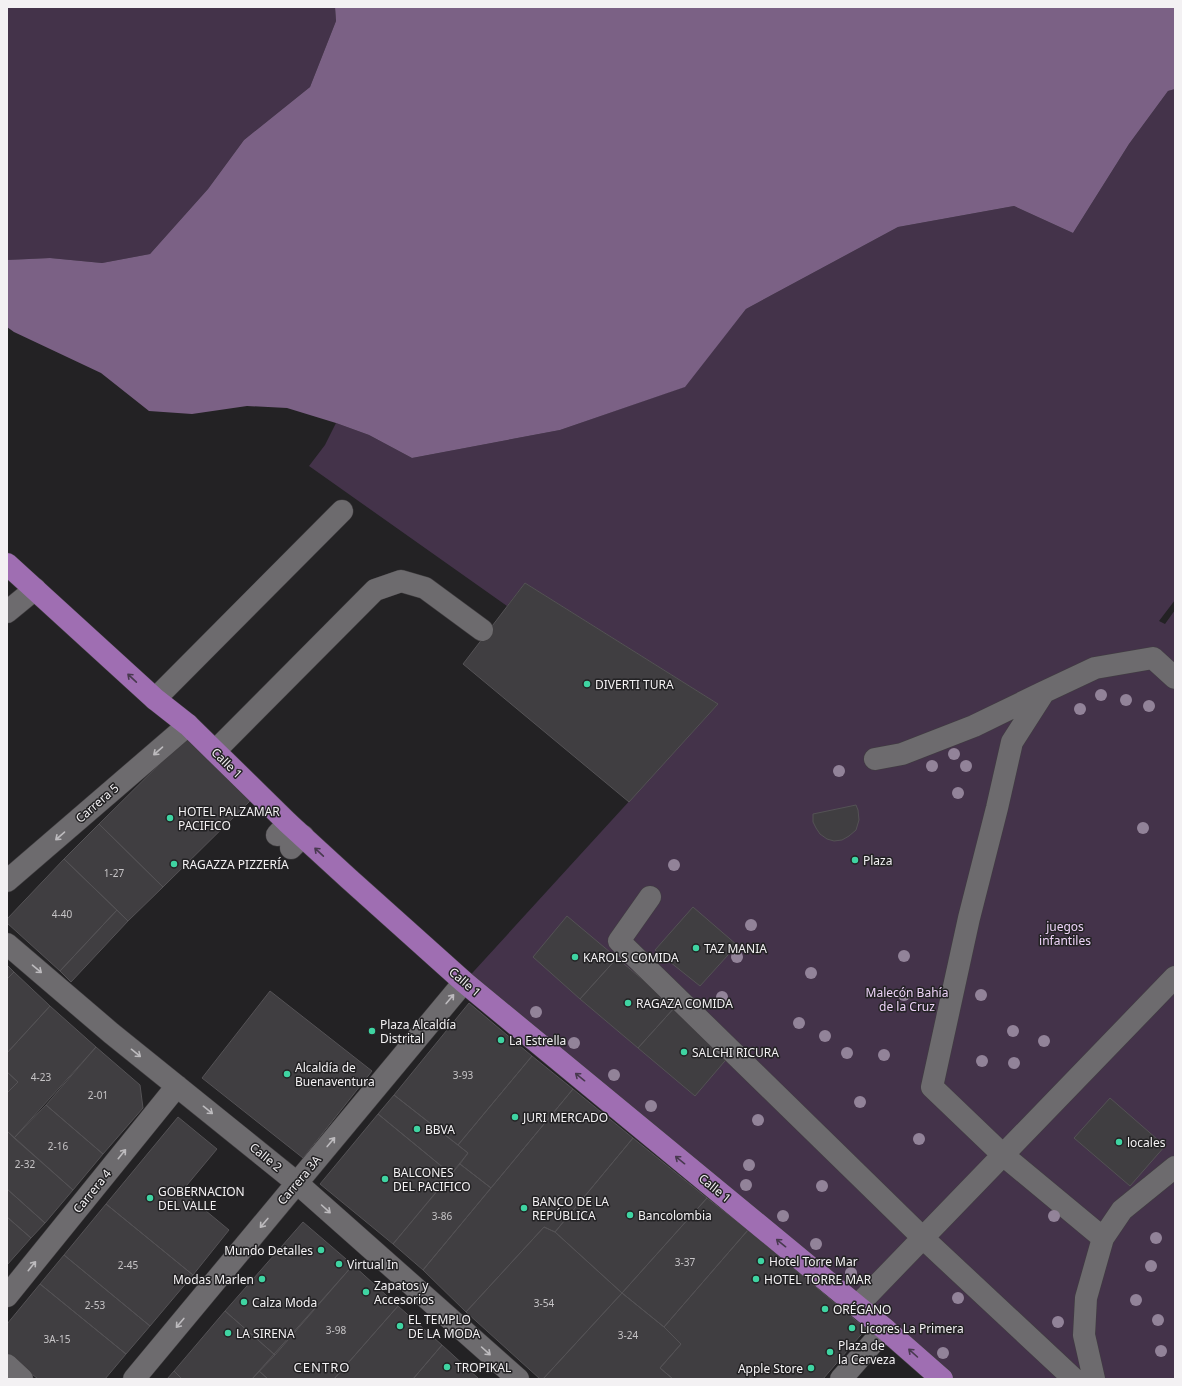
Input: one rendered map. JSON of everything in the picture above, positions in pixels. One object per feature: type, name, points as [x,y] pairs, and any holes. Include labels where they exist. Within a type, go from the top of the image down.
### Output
[{"type":"main road","name":"Calle 1","points":[[7,564],[155,699],[188,725],[214,751],[290,836],[348,878],[464,982],[885,1329],[942,1379]]},
{"type":"street","points":[[155,699],[342,511]]},
{"type":"street","points":[[214,751],[375,590],[401,581],[425,588],[482,630]]},
{"type":"street","points":[[7,612],[35,589]]},
{"type":"street","points":[[875,759],[902,754],[974,726],[1096,668],[1153,658],[1175,678]]},
{"type":"street","points":[[1044,692],[1012,742],[969,918],[932,1086],[1004,1155],[1103,1238]]},
{"type":"street","name":"Carrera 5","points":[[7,881],[188,725]]},
{"type":"street","points":[[650,897],[619,941],[923,1238],[1074,1379]]},
{"type":"street","name":"Calle 2","points":[[7,944],[111,1033],[297,1183],[518,1379]]},
{"type":"street","points":[[857,1306],[1175,977]]},
{"type":"street","name":"Carrera 3A","points":[[134,1379],[464,982]]},
{"type":"street","name":"Carrera 4","points":[[7,1296],[177,1086]]},
{"type":"street","points":[[1094,1379],[1084,1335],[1086,1298],[1103,1238],[1122,1210],[1175,1167]]},
{"type":"street","points":[[841,1379],[885,1329]]},
{"type":"street","points":[[7,1366],[22,1379]]},
{"type":"green space","points":[[7,7],[335,7],[336,21],[310,87],[244,140],[208,189],[150,254],[102,263],[50,258],[7,260]]},
{"type":"green space","points":[[1175,89],[1175,600],[1159,621],[1165,624],[1175,610],[1175,1379],[942,1379],[464,982],[718,704],[525,583],[507,606],[309,466],[325,445],[336,423],[369,435],[412,458],[560,430],[684,387],[746,309],[898,227],[1014,206],[1073,233],[1129,144],[1168,91]]},
{"type":"shaded area","points":[[335,7],[1175,7],[1175,89],[1168,91],[1129,144],[1073,233],[1014,206],[898,227],[746,309],[685,387],[560,430],[412,458],[369,435],[287,408],[247,406],[192,414],[149,411],[101,373],[14,332],[7,327],[7,260],[50,258],[102,263],[150,254],[208,189],[244,140],[310,87],[336,21]]},
{"type":"building","name":"DIVERTI TURA","points":[[525,583],[718,704],[629,802],[463,664]]},
{"type":"building","name":"HOTEL PALZAMAR PACIFICO","points":[[187,737],[250,801],[163,887],[99,824]]},
{"type":"building","points":[[856,805],[859,820],[856,830],[842,840],[834,841],[827,839],[820,834],[813,822],[813,814]]},
{"type":"building","points":[[99,824],[163,887],[128,921],[64,859]]},
{"type":"building","points":[[64,859],[117,910],[60,971],[7,923],[7,919]]},
{"type":"building","name":"TAZ MANIA","points":[[693,907],[737,945],[700,986],[655,950]]},
{"type":"building","points":[[117,910],[128,921],[71,982],[60,971]]},
{"type":"building","name":"KAROLS COMIDA","points":[[567,916],[617,958],[580,999],[533,957]]},
{"type":"building","name":"RAGAZA COMIDA","points":[[617,958],[675,1007],[638,1048],[580,999]]},
{"type":"building","points":[[7,965],[14,972],[7,979]]},
{"type":"building","points":[[14,972],[50,1006],[7,1053],[7,979]]},
{"type":"building","name":"Alcaldía de Buenaventura","points":[[270,991],[372,1071],[303,1158],[202,1078]]},
{"type":"building","points":[[469,1003],[532,1056],[458,1145],[394,1095]]},
{"type":"building","points":[[50,1006],[96,1047],[14,1138],[7,1131],[7,1093],[18,1082],[7,1072],[7,1053]]},
{"type":"building","name":"SALCHI RICURA","points":[[675,1007],[730,1055],[695,1096],[638,1048]]},
{"type":"building","points":[[96,1047],[140,1085],[143,1108],[103,1154],[46,1105]]},
{"type":"building","name":"JURI MERCADO","points":[[532,1056],[573,1089],[491,1188],[460,1164],[468,1153],[458,1145]]},
{"type":"building","points":[[7,1072],[18,1082],[7,1093]]},
{"type":"building","name":"BANCO DE LA REPÚBLICA","points":[[573,1089],[633,1138],[555,1232],[544,1227],[466,1312],[423,1270]]},
{"type":"building","name":"BBVA","points":[[394,1095],[468,1153],[451,1174],[378,1114]]},
{"type":"building","name":"locales","points":[[1110,1098],[1165,1146],[1130,1186],[1074,1138]]},
{"type":"building","points":[[46,1105],[103,1154],[73,1190],[14,1138]]},
{"type":"building","name":"BALCONES DEL PACIFICO","points":[[378,1114],[451,1174],[393,1244],[320,1184]]},
{"type":"building","name":"GOBERNACION DEL VALLE","points":[[178,1117],[217,1149],[182,1191],[229,1230],[193,1275],[106,1204]]},
{"type":"building","points":[[7,1131],[73,1190],[45,1223],[7,1189]]},
{"type":"building","name":"Bancolombia","points":[[633,1138],[707,1198],[622,1293],[555,1232]]},
{"type":"building","points":[[460,1164],[491,1188],[423,1270],[393,1244]]},
{"type":"building","points":[[7,1189],[45,1223],[31,1238],[7,1217]]},
{"type":"building","points":[[707,1198],[748,1230],[664,1327],[622,1293]]},
{"type":"building","points":[[106,1204],[193,1275],[150,1326],[64,1255]]},
{"type":"building","points":[[7,1217],[31,1238],[7,1265]]},
{"type":"building","points":[[303,1222],[353,1265],[275,1355],[225,1311]]},
{"type":"building","points":[[544,1227],[555,1232],[622,1293],[543,1379],[540,1379],[466,1312]]},
{"type":"building","name":"HOTEL TORRE MAR","points":[[748,1230],[866,1329],[823,1379],[673,1379],[660,1368],[681,1344],[664,1327]]},
{"type":"building","points":[[64,1255],[150,1326],[126,1354],[40,1284]]},
{"type":"building","points":[[353,1265],[398,1306],[334,1379],[268,1379],[259,1371]]},
{"type":"building","points":[[40,1284],[126,1354],[105,1379],[38,1379],[7,1354],[7,1324]]},
{"type":"building","points":[[622,1293],[664,1327],[681,1344],[660,1368],[673,1379],[543,1379]]},
{"type":"building","name":"EL TEMPLO DE LA MODA","points":[[398,1306],[442,1345],[413,1379],[334,1379]]},
{"type":"building","name":"LA SIRENA","points":[[225,1311],[275,1355],[252,1379],[182,1379],[174,1371]]},
{"type":"building","points":[[442,1345],[479,1379],[413,1379]]},
{"type":"building","points":[[174,1371],[182,1379],[167,1379]]},
{"type":"building","points":[[259,1371],[268,1379],[252,1379]]},
{"type":"place","name":"DIVERTI TURA","points":[[587,684]]},
{"type":"place","name":"HOTEL PALZAMAR PACIFICO","points":[[170,818]]},
{"type":"place","name":"Plaza","points":[[855,860]]},
{"type":"place","name":"RAGAZZA PIZZERÍA","points":[[174,864]]},
{"type":"place","name":"TAZ MANIA","points":[[696,948]]},
{"type":"place","name":"KAROLS COMIDA","points":[[575,957]]},
{"type":"place","name":"RAGAZA COMIDA","points":[[628,1003]]},
{"type":"place","name":"Plaza Alcaldía Distrital","points":[[372,1031]]},
{"type":"place","name":"La Estrella","points":[[501,1040]]},
{"type":"place","name":"SALCHI RICURA","points":[[684,1052]]},
{"type":"place","name":"Alcaldía de Buenaventura","points":[[287,1074]]},
{"type":"place","name":"JURI MERCADO","points":[[515,1117]]},
{"type":"place","name":"BBVA","points":[[417,1129]]},
{"type":"place","name":"locales","points":[[1119,1142]]},
{"type":"place","name":"BALCONES DEL PACIFICO","points":[[385,1179]]},
{"type":"place","name":"GOBERNACION DEL VALLE","points":[[150,1198]]},
{"type":"place","name":"BANCO DE LA REPÚBLICA","points":[[524,1208]]},
{"type":"place","name":"Bancolombia","points":[[630,1215]]},
{"type":"place","name":"Mundo Detalles","points":[[321,1250]]},
{"type":"place","name":"Hotel Torre Mar","points":[[761,1261]]},
{"type":"place","name":"Virtual In","points":[[339,1264]]},
{"type":"place","name":"Modas Marlen","points":[[262,1279]]},
{"type":"place","name":"HOTEL TORRE MAR","points":[[756,1279]]},
{"type":"place","name":"Zapatos y Accesorios","points":[[366,1292]]},
{"type":"place","name":"Calza Moda","points":[[244,1302]]},
{"type":"place","name":"ORÉGANO","points":[[825,1309]]},
{"type":"place","name":"EL TEMPLO DE LA MODA","points":[[400,1326]]},
{"type":"place","name":"Licores La Primera","points":[[852,1328]]},
{"type":"place","name":"LA SIRENA","points":[[228,1333]]},
{"type":"place","name":"Plaza de la Cerveza","points":[[830,1352]]},
{"type":"place","name":"TROPIKAL","points":[[447,1367]]},
{"type":"place","name":"Apple Store","points":[[811,1368]]},
{"type":"district","name":"CENTRO","points":[[322,1367]]},
{"type":"park label","name":"juegos infantiles","points":[[1065,933]]},
{"type":"park label","name":"Malecón Bahía de la Cruz","points":[[907,999]]}]
